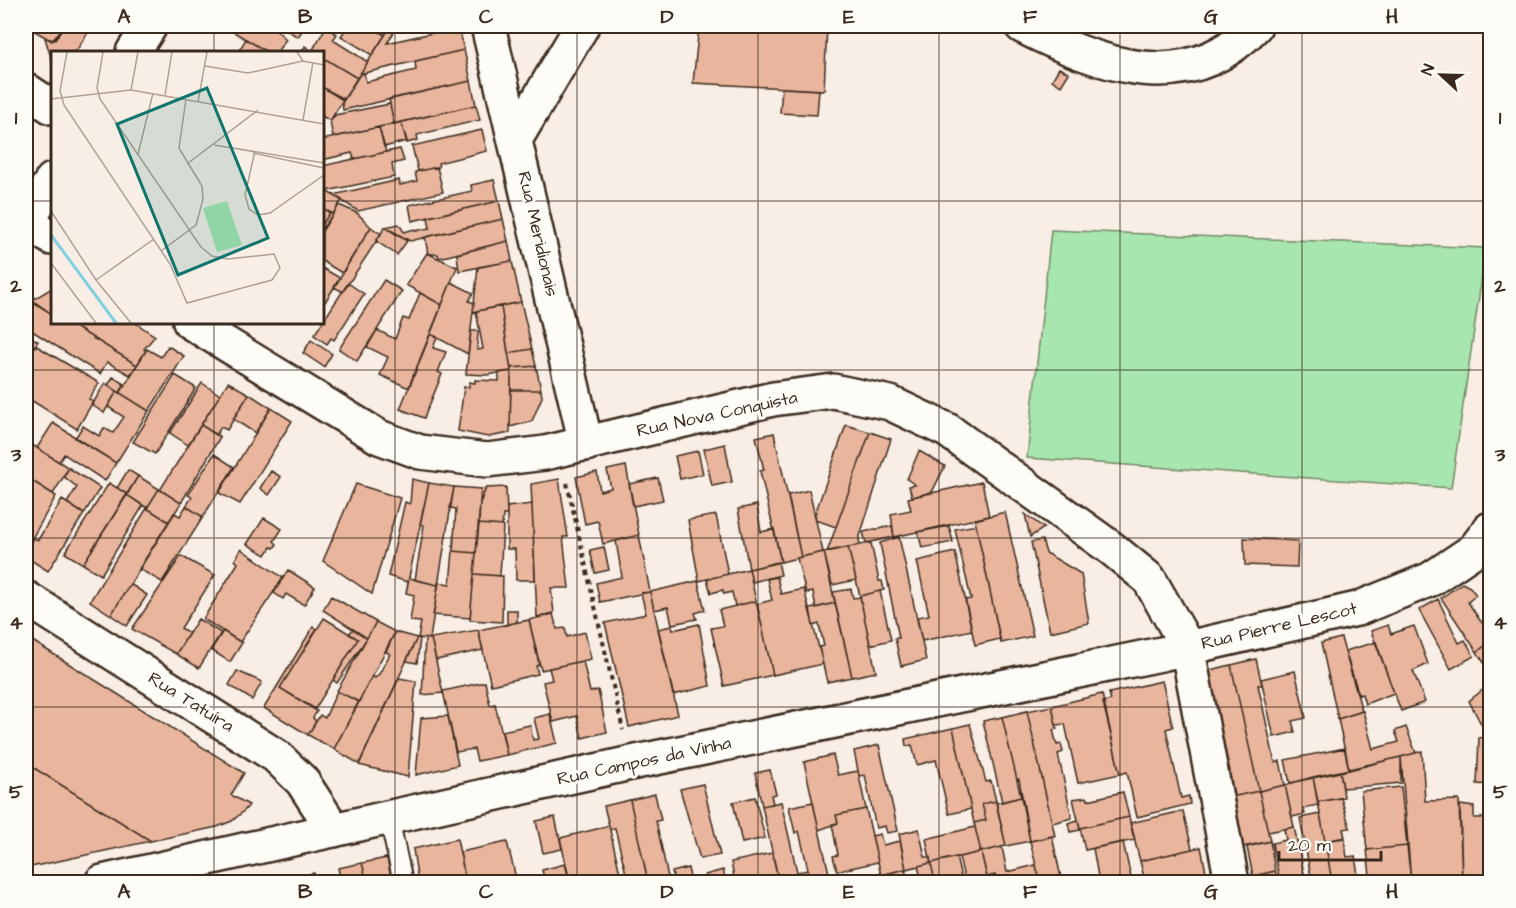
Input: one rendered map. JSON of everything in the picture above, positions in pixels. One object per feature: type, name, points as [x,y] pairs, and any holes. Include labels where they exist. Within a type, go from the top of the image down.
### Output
[{"type":"street","points":[[133,51],[150,26]]},
{"type":"street","name":"Rua Meridionais","points":[[488,26],[516,138],[572,447]]},
{"type":"street","points":[[516,138],[582,26]]},
{"type":"street","points":[[1022,26],[1059,45],[1119,66],[1148,71],[1197,65],[1242,40],[1255,26]]},
{"type":"street","points":[[26,90],[51,106]]},
{"type":"street","points":[[51,182],[26,222],[51,237]]},
{"type":"street","name":"Rua Nova Conquista","points":[[193,324],[379,437],[420,452],[487,460],[572,447],[773,399],[833,391],[890,403],[947,430],[1149,579],[1186,646],[1232,882]]},
{"type":"street","name":"Rua Pierre Lescot","points":[[1186,646],[1357,609],[1431,579],[1474,550],[1491,529]]},
{"type":"street","name":"Rua Tatuíra","points":[[26,598],[276,756],[302,781],[334,830]]},
{"type":"street","name":"Rua Campos da Vinha","points":[[102,882],[631,763],[1161,654],[1186,646]]},
{"type":"lane","points":[[389,818],[403,882]]},
{"type":"path","points":[[572,447],[631,763]]},
{"type":"green space","points":[[1051,230],[1486,248],[1451,488],[1027,458]]},
{"type":"building","points":[[26,26],[64,26],[52,41]]},
{"type":"building","points":[[64,26],[92,26],[77,50],[51,51],[51,58],[45,38],[55,40]]},
{"type":"building","points":[[224,26],[272,26],[286,39],[278,51],[265,51]]},
{"type":"building","points":[[280,26],[305,26],[298,37]]},
{"type":"building","points":[[348,26],[369,26],[385,35],[372,55],[341,36]]},
{"type":"building","points":[[369,26],[391,26],[385,35]]},
{"type":"building","points":[[391,26],[396,29],[387,43],[459,27],[464,50],[360,74]]},
{"type":"building","points":[[699,26],[827,26],[824,90],[693,83]]},
{"type":"building","points":[[326,27],[337,34],[333,40],[368,62],[357,78],[324,58],[324,51],[312,51]]},
{"type":"building","points":[[246,39],[265,51],[239,51]]},
{"type":"building","points":[[305,46],[312,51],[302,51]]},
{"type":"building","points":[[464,50],[471,81],[343,110],[342,103],[360,74],[364,73],[366,82],[416,70],[415,61]]},
{"type":"building","points":[[324,58],[357,78],[344,99],[324,88]]},
{"type":"building","points":[[1059,68],[1069,73],[1061,86],[1052,80]]},
{"type":"building","points":[[471,81],[476,105],[394,124],[389,99]]},
{"type":"building","points":[[324,88],[343,100],[330,121],[324,117]]},
{"type":"building","points":[[782,88],[819,90],[817,115],[780,113]]},
{"type":"building","points":[[390,104],[394,124],[333,137],[330,122],[335,115]]},
{"type":"building","points":[[476,105],[480,120],[417,135],[418,140],[407,143],[401,122]]},
{"type":"building","points":[[401,122],[407,141],[384,147],[379,127]]},
{"type":"building","points":[[379,127],[386,152],[354,159],[352,153],[324,160],[324,140]]},
{"type":"building","points":[[482,130],[487,151],[438,163],[439,167],[418,171],[412,146]]},
{"type":"building","points":[[400,149],[404,161],[392,164],[394,177],[326,191],[324,166]]},
{"type":"building","points":[[437,167],[443,192],[358,211],[333,195],[399,180],[400,185],[417,181],[415,172]]},
{"type":"building","points":[[494,180],[499,201],[412,221],[409,205],[472,191],[471,185]]},
{"type":"building","points":[[324,190],[342,200],[333,214],[324,209]]},
{"type":"building","points":[[499,201],[503,219],[410,241],[385,227],[399,224],[404,232],[430,228],[428,217]]},
{"type":"building","points":[[339,205],[357,213],[371,227],[342,273],[324,262],[324,228]]},
{"type":"building","points":[[324,209],[330,213],[324,221]]},
{"type":"building","points":[[330,213],[333,214],[324,226],[324,221]]},
{"type":"building","points":[[503,219],[508,241],[439,258],[438,254],[428,254],[425,237]]},
{"type":"building","points":[[371,227],[381,234],[343,292],[334,287]]},
{"type":"building","points":[[385,227],[407,241],[397,255],[376,241]]},
{"type":"building","points":[[508,241],[512,261],[459,271],[457,254]]},
{"type":"building","points":[[427,253],[457,267],[442,305],[406,285]]},
{"type":"building","points":[[512,261],[521,302],[473,312],[478,267]]},
{"type":"building","points":[[324,269],[340,278],[324,302]]},
{"type":"building","points":[[384,280],[402,291],[357,361],[339,349]]},
{"type":"building","points":[[451,282],[473,293],[469,301],[474,303],[468,354],[430,334]]},
{"type":"building","points":[[348,283],[364,294],[334,340],[331,338],[327,344],[314,335],[321,324],[324,324],[324,320]]},
{"type":"building","points":[[51,289],[51,313],[32,300]]},
{"type":"building","points":[[420,293],[442,305],[409,388],[380,375],[388,357],[367,347],[377,330],[395,339],[403,318],[409,320]]},
{"type":"building","points":[[521,302],[532,349],[508,353],[501,306]]},
{"type":"building","points":[[35,303],[51,313],[51,324],[70,324],[137,365],[130,375],[107,362],[100,374],[26,327],[26,319]]},
{"type":"building","points":[[501,306],[511,371],[487,375],[466,374],[471,331],[478,331],[477,350],[483,349],[476,311]]},
{"type":"building","points":[[70,324],[137,324],[155,336],[144,349],[146,350],[137,365]]},
{"type":"building","points":[[26,334],[38,341],[26,361]]},
{"type":"building","points":[[430,334],[437,337],[433,348],[446,352],[438,372],[442,374],[424,418],[400,409]]},
{"type":"building","points":[[311,340],[332,354],[324,367],[303,353]]},
{"type":"building","points":[[35,345],[99,383],[89,399],[93,402],[77,429],[26,397],[26,361]]},
{"type":"building","points":[[168,346],[184,356],[149,411],[120,393],[147,349],[161,357]]},
{"type":"building","points":[[532,349],[536,366],[511,368],[508,353]]},
{"type":"building","points":[[536,366],[541,390],[511,390],[511,368]]},
{"type":"building","points":[[511,371],[510,433],[488,437],[458,431],[464,387],[469,387],[469,382],[475,383],[475,380],[499,381],[499,373]]},
{"type":"building","points":[[175,375],[196,388],[155,454],[133,442]]},
{"type":"building","points":[[113,377],[124,384],[120,393],[108,385]]},
{"type":"building","points":[[228,382],[249,394],[227,430],[221,427],[216,435],[201,425]]},
{"type":"building","points":[[105,383],[117,391],[104,413],[92,405]]},
{"type":"building","points":[[202,383],[220,395],[188,445],[170,433]]},
{"type":"building","points":[[511,390],[541,390],[542,397],[532,421],[510,427]]},
{"type":"building","points":[[117,391],[149,411],[116,463],[75,438],[83,426],[99,436],[104,428],[113,433],[124,417],[108,407]]},
{"type":"building","points":[[249,394],[271,408],[255,433],[233,419]]},
{"type":"building","points":[[271,408],[292,421],[240,504],[219,493]]},
{"type":"building","points":[[53,423],[116,463],[105,481],[64,454],[59,462],[37,448]]},
{"type":"building","points":[[201,425],[220,437],[181,503],[160,490]]},
{"type":"building","points":[[846,425],[870,432],[836,527],[816,520],[815,514]]},
{"type":"building","points":[[870,432],[891,439],[859,539],[860,545],[827,552]]},
{"type":"building","points":[[774,433],[801,557],[781,562],[760,471],[764,470],[756,437]]},
{"type":"building","points":[[26,441],[69,468],[53,494],[26,477]]},
{"type":"building","points":[[725,444],[732,482],[712,486],[704,449]]},
{"type":"building","points":[[698,451],[703,474],[680,479],[675,456]]},
{"type":"building","points":[[919,451],[945,466],[932,492],[912,497],[909,486],[915,485],[907,479]]},
{"type":"building","points":[[214,454],[234,467],[203,517],[186,506],[192,497],[188,495]]},
{"type":"building","points":[[626,466],[639,535],[603,544],[598,521],[585,524],[576,477],[597,472],[600,491],[611,488],[607,470]]},
{"type":"building","points":[[69,468],[100,488],[84,514],[67,503],[77,487],[63,476]]},
{"type":"building","points":[[128,470],[138,476],[127,494],[117,488]]},
{"type":"building","points":[[271,471],[281,477],[269,495],[260,488]]},
{"type":"building","points":[[138,476],[159,489],[147,508],[127,495]]},
{"type":"building","points":[[26,477],[56,496],[26,549]]},
{"type":"building","points":[[658,478],[663,500],[633,506],[629,484]]},
{"type":"building","points":[[412,479],[429,483],[408,582],[388,576],[405,502],[410,504]]},
{"type":"building","points":[[559,479],[568,537],[563,537],[569,588],[551,588],[554,613],[537,617],[531,484]]},
{"type":"building","points":[[982,482],[989,516],[894,537],[891,514],[911,510],[908,498]]},
{"type":"building","points":[[109,483],[127,494],[83,564],[65,553]]},
{"type":"building","points":[[429,483],[454,487],[438,585],[415,580],[424,525],[420,524]]},
{"type":"building","points":[[356,484],[400,498],[372,594],[323,561]]},
{"type":"building","points":[[454,487],[481,489],[476,553],[453,551],[456,509],[450,508]]},
{"type":"building","points":[[506,487],[507,515],[503,515],[502,526],[479,524],[480,503],[486,488]]},
{"type":"building","points":[[486,488],[480,503],[481,489]]},
{"type":"building","points":[[159,489],[181,503],[169,522],[147,508]]},
{"type":"building","points":[[809,490],[823,552],[801,557],[788,495]]},
{"type":"building","points":[[127,495],[143,506],[101,575],[83,564]]},
{"type":"building","points":[[62,500],[84,514],[48,571],[26,557],[26,553],[34,538],[38,540]]},
{"type":"building","points":[[532,504],[535,580],[516,580],[515,549],[507,549],[507,507]]},
{"type":"building","points":[[757,505],[761,532],[774,529],[781,562],[749,569],[738,509]]},
{"type":"building","points":[[186,506],[203,517],[162,582],[139,569],[174,513],[180,516]]},
{"type":"building","points":[[147,508],[169,522],[111,615],[90,601]]},
{"type":"building","points":[[1005,512],[1033,636],[1001,643],[975,520]]},
{"type":"building","points":[[1025,514],[1044,528],[1030,537]]},
{"type":"building","points":[[716,515],[728,574],[699,581],[688,520]]},
{"type":"building","points":[[264,518],[282,529],[274,541],[277,544],[274,548],[271,547],[266,555],[247,544]]},
{"type":"building","points":[[479,524],[503,526],[500,576],[474,574]]},
{"type":"building","points":[[976,525],[1000,639],[975,645],[965,600],[971,599],[955,529]]},
{"type":"building","points":[[892,526],[894,537],[866,543],[863,532]]},
{"type":"building","points":[[949,526],[953,542],[922,548],[918,532]]},
{"type":"building","points":[[639,535],[650,592],[600,602],[596,583],[622,577],[616,541]]},
{"type":"building","points":[[899,537],[926,660],[901,666],[895,638],[899,638],[880,543]]},
{"type":"building","points":[[1244,538],[1298,541],[1297,567],[1245,565]]},
{"type":"building","points":[[1042,540],[1046,553],[1081,574],[1089,623],[1050,632],[1031,542]]},
{"type":"building","points":[[871,543],[879,581],[882,581],[884,590],[860,596],[848,547]]},
{"type":"building","points":[[604,547],[609,570],[595,573],[590,550]]},
{"type":"building","points":[[848,547],[856,580],[832,585],[824,552]]},
{"type":"building","points":[[241,549],[283,578],[240,642],[203,619],[238,563],[235,560]]},
{"type":"building","points":[[453,551],[476,553],[470,618],[433,615],[439,582],[450,584]]},
{"type":"building","points":[[824,552],[835,603],[816,608],[813,592],[806,593],[797,558]]},
{"type":"building","points":[[955,552],[972,630],[922,641],[917,617],[929,615],[917,561]]},
{"type":"building","points":[[181,556],[215,575],[181,628],[189,633],[176,654],[132,629]]},
{"type":"building","points":[[1490,561],[1490,580],[1483,570]]},
{"type":"building","points":[[778,562],[781,575],[752,582],[749,569]]},
{"type":"building","points":[[749,569],[756,601],[735,606],[732,592],[724,594],[723,590],[711,593],[707,579]]},
{"type":"building","points":[[288,570],[315,587],[304,605],[286,594],[283,599],[274,593]]},
{"type":"building","points":[[474,574],[503,576],[502,622],[470,620]]},
{"type":"building","points":[[777,577],[781,594],[804,589],[823,664],[773,675],[757,604],[772,600],[767,579]]},
{"type":"building","points":[[409,578],[438,585],[430,639],[418,638],[421,622],[410,621],[414,595],[406,593]]},
{"type":"building","points":[[698,581],[705,610],[695,613],[697,619],[672,624],[668,607],[654,610],[650,592]]},
{"type":"building","points":[[1462,583],[1470,587],[1476,595],[1468,602],[1479,619],[1483,624],[1489,619],[1490,622],[1490,642],[1477,652],[1441,598]]},
{"type":"building","points":[[130,584],[147,595],[127,626],[111,615]]},
{"type":"building","points":[[851,589],[853,598],[860,597],[876,672],[852,677],[833,592]]},
{"type":"building","points":[[880,591],[891,640],[870,645],[860,596]]},
{"type":"building","points":[[650,592],[678,715],[629,727],[605,623],[646,614],[641,593]]},
{"type":"building","points":[[331,596],[376,622],[367,638],[323,610]]},
{"type":"building","points":[[1438,599],[1459,643],[1465,640],[1474,656],[1451,669],[1419,610]]},
{"type":"building","points":[[756,601],[773,675],[724,686],[711,628],[723,626],[719,610]]},
{"type":"building","points":[[835,603],[852,677],[827,682],[819,647],[824,646],[819,624],[813,626],[810,609]]},
{"type":"building","points":[[507,610],[517,610],[517,622],[507,625]]},
{"type":"building","points":[[553,614],[557,629],[565,628],[567,637],[585,632],[591,659],[541,670],[529,620]]},
{"type":"building","points":[[324,618],[358,639],[315,709],[280,688]]},
{"type":"building","points":[[198,619],[221,633],[199,668],[176,654]]},
{"type":"building","points":[[529,620],[539,664],[536,666],[538,674],[491,685],[478,630]]},
{"type":"building","points":[[376,622],[395,632],[359,702],[337,691]]},
{"type":"building","points":[[699,624],[710,686],[673,695],[658,629],[672,626],[673,630]]},
{"type":"building","points":[[1388,625],[1391,634],[1414,626],[1428,664],[1413,671],[1425,702],[1401,711],[1371,631]]},
{"type":"building","points":[[313,627],[317,629],[280,688],[317,711],[313,718],[316,721],[308,735],[264,708]]},
{"type":"building","points":[[353,629],[367,638],[337,683],[333,680],[358,639],[349,634]]},
{"type":"building","points":[[478,630],[483,650],[436,660],[431,638]]},
{"type":"building","points":[[223,631],[242,643],[230,662],[211,650]]},
{"type":"building","points":[[395,632],[417,638],[359,764],[334,749],[372,676],[375,678],[379,674],[390,654],[386,652]]},
{"type":"building","points":[[26,637],[244,773],[231,795],[249,805],[232,821],[217,827],[151,841],[26,763]]},
{"type":"building","points":[[417,638],[420,638],[417,663],[406,661]]},
{"type":"building","points":[[431,638],[443,693],[422,695],[425,639]]},
{"type":"building","points":[[1341,638],[1362,711],[1338,719],[1321,643]]},
{"type":"building","points":[[1376,642],[1394,693],[1365,704],[1362,694],[1359,695],[1345,651]]},
{"type":"building","points":[[1490,642],[1490,672],[1477,652]]},
{"type":"building","points":[[1256,659],[1262,685],[1258,685],[1275,763],[1280,761],[1285,785],[1259,791],[1231,665]]},
{"type":"building","points":[[583,661],[590,692],[598,690],[607,732],[582,738],[577,716],[553,722],[543,682],[552,680],[549,668]]},
{"type":"building","points":[[1231,665],[1259,791],[1231,797],[1226,772],[1230,771],[1216,713],[1202,672]]},
{"type":"building","points":[[237,671],[262,682],[252,700],[229,685]]},
{"type":"building","points":[[1295,671],[1306,718],[1292,721],[1295,732],[1274,737],[1261,679]]},
{"type":"building","points":[[399,678],[416,681],[408,777],[359,765]]},
{"type":"building","points":[[1162,681],[1173,727],[1166,729],[1181,798],[1189,796],[1190,804],[1137,817],[1127,772],[1120,774],[1103,702],[1111,700],[1109,693]]},
{"type":"building","points":[[485,682],[490,705],[495,704],[507,755],[477,761],[474,749],[456,752],[443,691]]},
{"type":"building","points":[[1490,684],[1490,737],[1488,737],[1469,701]]},
{"type":"building","points":[[337,691],[359,702],[334,749],[308,735],[320,715],[325,718]]},
{"type":"building","points":[[1102,694],[1120,774],[1078,783],[1065,724],[1056,725],[1052,706]]},
{"type":"building","points":[[1052,706],[1057,729],[1053,730],[1057,745],[1061,744],[1063,752],[1058,754],[1072,818],[1052,823],[1027,711]]},
{"type":"building","points":[[1027,711],[1055,836],[1030,841],[1019,779],[1017,780],[1002,717]]},
{"type":"building","points":[[1363,711],[1373,749],[1399,742],[1395,731],[1406,727],[1416,753],[1349,770],[1338,719]]},
{"type":"building","points":[[550,714],[557,743],[507,755],[502,731],[530,725],[533,740],[539,739],[534,718]]},
{"type":"building","points":[[448,716],[458,765],[416,775],[421,718]]},
{"type":"building","points":[[1002,717],[1021,797],[1002,802],[983,721]]},
{"type":"building","points":[[970,724],[986,782],[991,781],[996,801],[982,804],[986,820],[974,823],[953,728]]},
{"type":"building","points":[[953,728],[971,809],[949,814],[936,760],[917,765],[912,745],[906,746],[905,739]]},
{"type":"building","points":[[1490,737],[1490,785],[1477,784],[1479,738]]},
{"type":"building","points":[[879,745],[898,831],[887,833],[885,826],[876,828],[865,775],[859,776],[854,751]]},
{"type":"building","points":[[1345,748],[1349,770],[1290,783],[1285,760]]},
{"type":"building","points":[[1422,751],[1425,801],[1459,800],[1462,882],[1411,882],[1401,757]]},
{"type":"building","points":[[833,755],[838,775],[858,771],[866,809],[836,815],[838,823],[819,830],[804,762]]},
{"type":"building","points":[[1401,757],[1401,783],[1343,788],[1340,771]]},
{"type":"building","points":[[26,763],[151,841],[26,868]]},
{"type":"building","points":[[770,770],[776,794],[771,795],[773,804],[762,806],[755,773]]},
{"type":"building","points":[[1340,771],[1344,797],[1318,802],[1313,777]]},
{"type":"building","points":[[1313,777],[1318,805],[1303,808],[1305,814],[1292,817],[1285,785]]},
{"type":"building","points":[[703,784],[720,855],[700,859],[680,789]]},
{"type":"building","points":[[1285,785],[1294,827],[1268,832],[1259,791]]},
{"type":"building","points":[[1401,787],[1407,846],[1367,850],[1361,791]]},
{"type":"building","points":[[1259,791],[1270,841],[1243,847],[1231,797]]},
{"type":"building","points":[[1123,792],[1129,817],[1080,828],[1073,799],[1087,797],[1088,800]]},
{"type":"building","points":[[655,794],[661,820],[656,821],[669,882],[648,882],[630,800]]},
{"type":"building","points":[[755,797],[765,838],[742,843],[733,802]]},
{"type":"building","points":[[1021,797],[1030,841],[1006,846],[996,803]]},
{"type":"building","points":[[1341,798],[1350,828],[1343,829],[1345,837],[1325,841],[1318,802]]},
{"type":"building","points":[[630,800],[648,882],[628,882],[615,828],[610,830],[604,806]]},
{"type":"building","points":[[996,801],[1006,846],[981,852],[974,823],[986,820],[982,804]]},
{"type":"building","points":[[781,802],[797,872],[808,870],[811,882],[779,882],[762,806]]},
{"type":"building","points":[[813,802],[831,882],[811,882],[799,831],[795,833],[789,807]]},
{"type":"building","points":[[1460,805],[1474,807],[1474,818],[1490,818],[1490,882],[1462,882]]},
{"type":"building","points":[[866,809],[878,862],[837,871],[833,856],[838,855],[832,824],[838,823],[836,815]]},
{"type":"building","points":[[1183,811],[1192,849],[1140,861],[1130,823]]},
{"type":"building","points":[[1320,814],[1332,882],[1312,882],[1300,818]]},
{"type":"building","points":[[555,817],[562,849],[543,853],[536,821]]},
{"type":"building","points":[[1129,817],[1135,840],[1085,850],[1080,828]]},
{"type":"building","points":[[1078,820],[1080,830],[1070,832],[1068,823]]},
{"type":"building","points":[[609,826],[622,882],[570,882],[560,838]]},
{"type":"building","points":[[975,827],[981,852],[931,863],[926,839]]},
{"type":"building","points":[[1294,827],[1306,882],[1280,882],[1272,843],[1286,840],[1284,829]]},
{"type":"building","points":[[919,829],[925,857],[929,857],[931,863],[906,869],[899,834]]},
{"type":"building","points":[[880,834],[883,845],[900,841],[906,869],[881,875],[872,836]]},
{"type":"building","points":[[1052,836],[1062,882],[1040,882],[1030,841]]},
{"type":"building","points":[[1344,838],[1347,857],[1355,856],[1359,882],[1332,882],[1325,841]]},
{"type":"building","points":[[457,839],[466,882],[418,882],[413,849]]},
{"type":"building","points":[[1270,841],[1275,871],[1253,876],[1247,847]]},
{"type":"building","points":[[507,842],[517,882],[466,882],[460,852]]},
{"type":"building","points":[[1123,842],[1132,882],[1099,882],[1093,848]]},
{"type":"building","points":[[1407,846],[1411,882],[1359,882],[1358,876],[1370,875],[1367,850]]},
{"type":"building","points":[[1002,847],[1007,872],[1036,865],[1040,882],[996,882],[995,875],[987,877],[981,852]]},
{"type":"building","points":[[1201,847],[1208,882],[1145,882],[1140,861]]},
{"type":"building","points":[[981,852],[988,882],[965,882],[959,857]]},
{"type":"building","points":[[772,853],[779,882],[735,882],[731,862]]},
{"type":"building","points":[[956,857],[962,882],[935,882],[931,863]]},
{"type":"building","points":[[387,858],[392,882],[367,882],[362,863]]},
{"type":"building","points":[[362,863],[367,882],[341,882],[338,868]]},
{"type":"building","points":[[931,863],[935,882],[922,882],[918,866]]},
{"type":"building","points":[[565,864],[570,882],[545,882],[542,870]]},
{"type":"building","points":[[688,868],[691,882],[674,882],[672,872]]},
{"type":"building","points":[[905,869],[908,882],[883,882],[881,875]]},
{"type":"building","points":[[723,870],[726,882],[707,882],[705,875]]},
{"type":"building","points":[[1275,871],[1278,882],[1251,882],[1250,877]]},
{"type":"building","points":[[314,873],[316,882],[290,882],[289,879]]},
{"type":"building","points":[[339,876],[341,882],[318,881]]},
{"type":"building","points":[[261,878],[262,882],[239,882]]},
{"type":"building","points":[[1091,878],[1092,882],[1076,881]]}]
